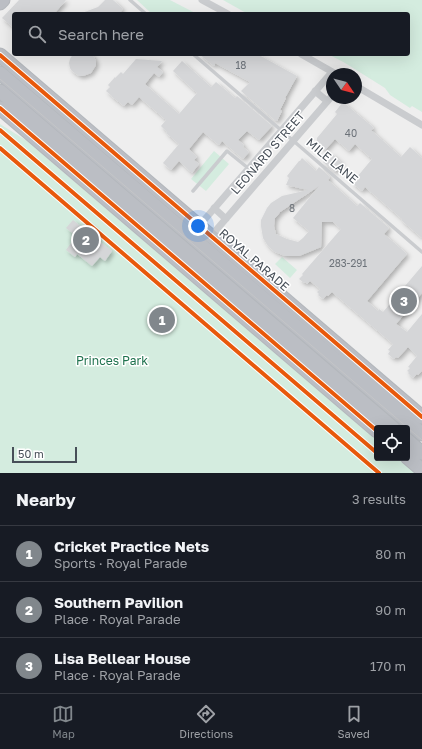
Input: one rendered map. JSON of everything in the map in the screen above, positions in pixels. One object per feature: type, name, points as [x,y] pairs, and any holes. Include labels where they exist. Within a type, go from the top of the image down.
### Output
[{"type":"highway","points":[[0,3],[3,0]]},
{"type":"highway","name":"ROYAL PARADE","points":[[0,55],[211,236],[422,434]]},
{"type":"highway","name":"ROYAL PARADE","points":[[0,73],[197,242],[422,417]]},
{"type":"highway","points":[[0,91],[107,191],[308,364],[374,428]]},
{"type":"highway","points":[[53,118],[61,108]]},
{"type":"highway","points":[[2,110],[107,191]]},
{"type":"highway","points":[[197,242],[199,226]]},
{"type":"highway","points":[[188,252],[197,242],[211,236]]},
{"type":"highway","points":[[172,247],[188,252],[198,269]]},
{"type":"highway","points":[[308,364],[389,425]]},
{"type":"highway","points":[[410,443],[422,453]]},
{"type":"street","points":[[202,0],[224,12]]},
{"type":"street","points":[[304,56],[326,68]]},
{"type":"street","name":"LEONARD STREET","points":[[199,226],[315,91],[326,81]]},
{"type":"street","points":[[362,90],[422,125]]},
{"type":"street","name":"LEONARD STREET","points":[[315,91],[326,96]]},
{"type":"street","name":"LEONARD STREET","points":[[211,236],[326,103]]},
{"type":"street","points":[[214,208],[226,219]]},
{"type":"lane","points":[[130,0],[144,12]]},
{"type":"lane","name":"MILE LANE","points":[[195,56],[422,252]]},
{"type":"lane","points":[[193,191],[227,151],[248,168]]},
{"type":"green space","points":[[137,0],[170,0],[193,12],[150,12]]},
{"type":"green space","points":[[223,0],[422,0],[422,112],[412,106],[410,108],[390,95],[385,88],[362,74],[362,68],[353,68],[332,56],[410,56],[410,12],[244,12]]},
{"type":"green space","name":"Princes Park","points":[[0,124],[27,141],[374,437],[374,461],[401,461],[415,473],[0,473]]},
{"type":"green space","points":[[214,151],[229,164],[206,191],[191,179]]},
{"type":"green space","points":[[282,257],[297,270],[290,278],[275,264]]},
{"type":"building","points":[[19,0],[66,0],[56,12],[12,12],[12,26],[2,18]]},
{"type":"building","points":[[105,0],[113,0],[123,9],[121,12],[85,12],[98,7]]},
{"type":"building","points":[[72,56],[93,56],[96,61],[96,65],[91,73],[79,76],[70,68],[70,59]]},
{"type":"building","points":[[202,56],[261,56],[297,76],[285,98],[280,110],[282,111],[277,121],[241,91],[250,82],[215,63],[214,66]]},
{"type":"building","points":[[136,59],[162,61],[157,67],[163,72],[159,77],[154,73],[145,84],[179,114],[197,93],[173,71],[182,61],[211,87],[216,82],[235,98],[237,96],[272,126],[259,140],[247,131],[238,140],[249,152],[243,159],[222,141],[219,145],[203,132],[189,149],[197,157],[194,160],[199,164],[192,173],[179,161],[171,170],[163,163],[179,144],[166,133],[167,132],[161,126],[166,120],[139,97],[132,105],[128,102],[124,106],[106,91],[110,87],[108,85],[115,77],[121,72],[123,74]]},
{"type":"building","points":[[341,104],[345,104],[374,128],[371,130],[401,157],[410,147],[422,158],[422,238],[365,187],[362,191],[352,183],[372,159],[355,144],[349,151],[335,139],[325,150],[317,143],[317,138],[337,114],[335,112]]},
{"type":"building","points":[[331,153],[342,163],[335,172],[323,162]]},
{"type":"building","points":[[302,158],[316,171],[319,167],[330,177],[328,180],[357,206],[360,203],[389,228],[384,234],[407,254],[367,301],[378,311],[379,309],[383,312],[422,266],[422,293],[396,324],[407,332],[422,314],[422,371],[413,378],[407,371],[410,368],[408,367],[417,356],[408,347],[398,358],[396,357],[394,359],[388,354],[390,351],[388,350],[393,344],[332,292],[323,299],[317,292],[320,289],[310,281],[307,284],[299,279],[341,229],[333,222],[322,222],[321,247],[299,256],[285,256],[275,252],[268,246],[263,238],[261,220],[271,203],[282,196],[308,190],[286,185],[289,178],[287,176]],"holes":[[[319,186],[293,218],[309,231],[298,242],[276,234],[274,226],[275,218],[280,212]]]},
{"type":"building","points":[[73,220],[112,251],[105,261],[100,257],[92,266],[77,254],[75,257],[66,250],[76,236],[66,228]]},
{"type":"tram line","points":[[0,79],[422,440]]},
{"type":"cycle path","points":[[0,55],[422,417]]},
{"type":"cycle path","points":[[0,108],[374,428]]},
{"type":"cycle path","points":[[0,130],[374,450]]},
{"type":"cycle path","points":[[0,148],[379,473]]},
{"type":"place","name":"Southern Pavilion","points":[[86,240]]},
{"type":"place","name":"Lisa Bellear House","points":[[404,301]]},
{"type":"place","name":"Cricket Practice Nets","points":[[162,320]]}]
